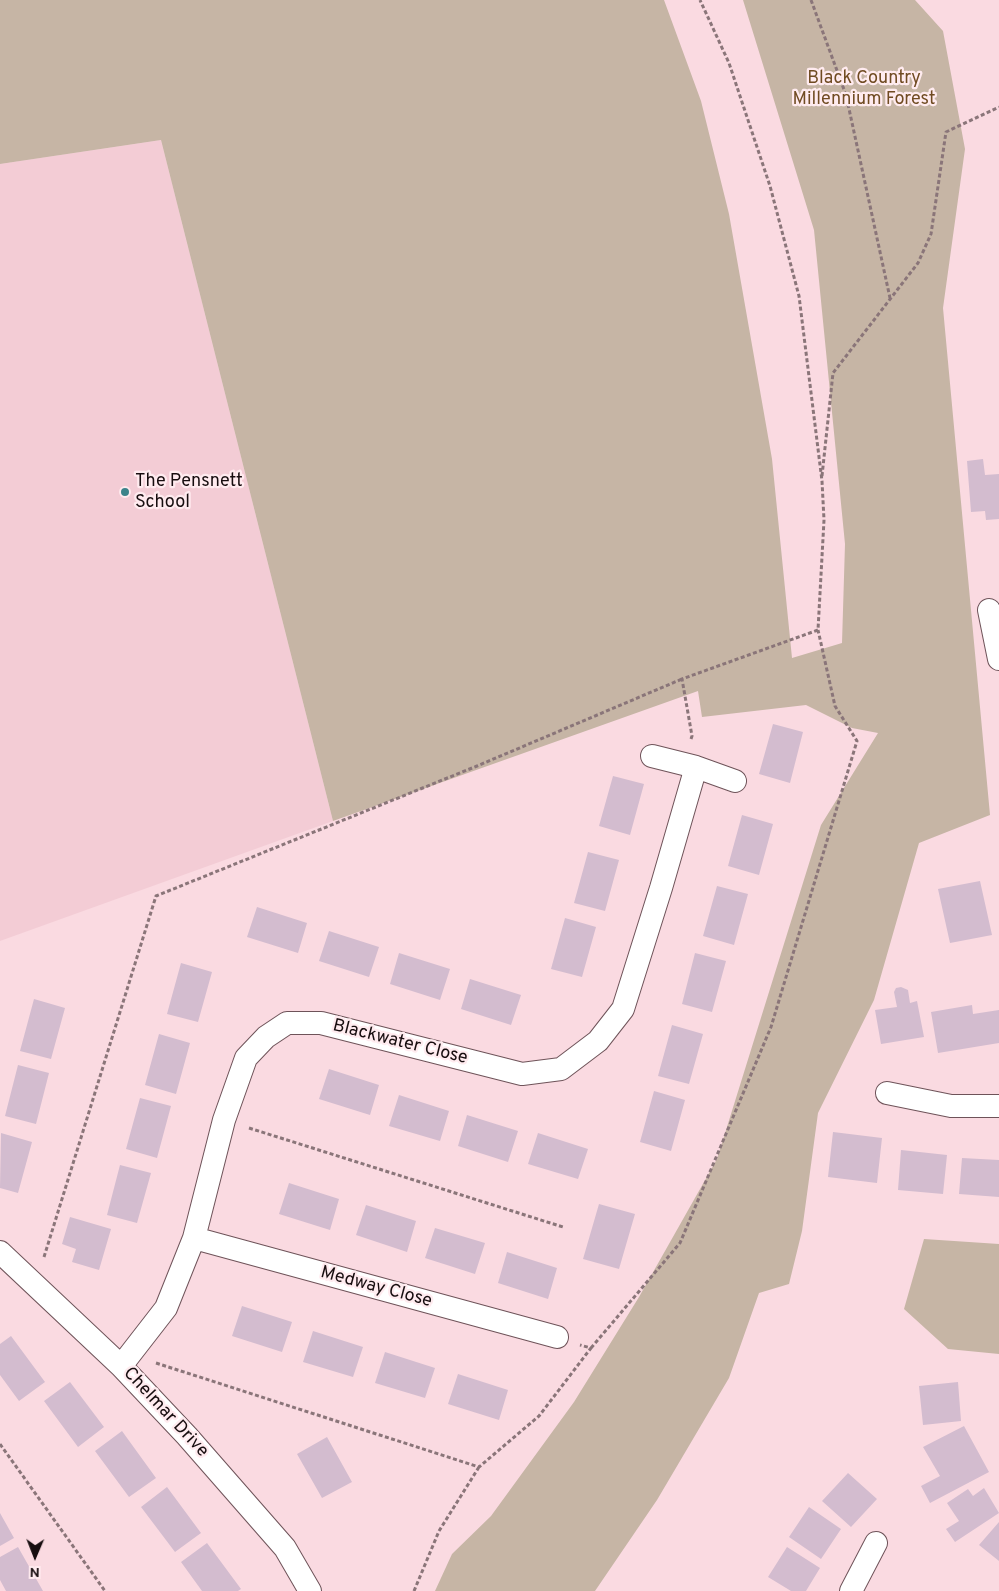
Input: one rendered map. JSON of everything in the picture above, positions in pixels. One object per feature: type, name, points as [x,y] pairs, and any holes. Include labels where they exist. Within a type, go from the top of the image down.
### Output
[{"type":"street","points":[[989,610],[999,659]]},
{"type":"street","points":[[652,756],[735,781]]},
{"type":"street","name":"Blackwater Close","points":[[125,1360],[166,1308],[194,1238],[224,1120],[246,1058],[266,1037],[287,1022],[321,1023],[522,1074],[561,1069],[598,1041],[623,1009],[661,888],[688,766]]},
{"type":"street","points":[[887,1092],[951,1106],[999,1106]]},
{"type":"street","name":"Medway Close","points":[[194,1238],[557,1337]]},
{"type":"street","name":"Chelmar Drive","points":[[0,1252],[35,1286],[125,1360],[187,1436],[285,1548],[310,1591]]},
{"type":"street","points":[[850,1591],[876,1543]]},
{"type":"path","points":[[414,1591],[439,1531],[479,1466],[539,1416],[591,1348],[680,1244],[771,1027],[857,741],[835,706],[818,630],[824,520],[822,481],[799,296],[770,186],[729,63],[700,0]]},
{"type":"path","points":[[811,0],[846,95],[890,298]]},
{"type":"path","points":[[822,481],[833,373],[918,263],[930,234],[946,132],[999,107]]},
{"type":"path","points":[[35,1286],[156,896],[477,766],[682,679],[818,630]]},
{"type":"path","points":[[682,679],[692,736],[688,766]]},
{"type":"path","points":[[224,1120],[563,1227]]},
{"type":"path","points":[[557,1337],[591,1348]]},
{"type":"path","points":[[125,1360],[479,1466]]},
{"type":"path","points":[[0,1444],[105,1591]]},
{"type":"shaded area","name":"The Pensnett School","points":[[161,140],[333,821],[0,941],[0,164]]},
{"type":"green space","name":"Black Country Millennium Forest","points":[[0,0],[664,0],[701,101],[729,214],[772,459],[792,658],[842,643],[845,544],[814,230],[743,0],[915,0],[943,31],[965,149],[943,308],[990,815],[919,843],[874,1000],[818,1113],[802,1231],[789,1284],[759,1293],[729,1378],[657,1500],[595,1591],[435,1591],[452,1554],[491,1516],[574,1402],[639,1297],[717,1159],[821,825],[878,733],[852,728],[806,705],[702,717],[698,691],[333,821],[161,140],[0,164]]},
{"type":"green space","points":[[924,1239],[999,1244],[999,1354],[948,1349],[904,1309]]},
{"type":"building","points":[[983,459],[985,475],[999,474],[999,519],[986,520],[985,511],[971,512],[967,461]]},
{"type":"building","points":[[773,724],[803,732],[790,783],[759,774]]},
{"type":"building","points":[[613,776],[644,784],[630,835],[599,826]]},
{"type":"building","points":[[742,815],[773,824],[759,875],[728,866]]},
{"type":"building","points":[[588,852],[619,860],[605,911],[574,903]]},
{"type":"building","points":[[980,881],[992,935],[950,943],[938,889]]},
{"type":"building","points":[[717,886],[748,894],[734,945],[703,936]]},
{"type":"building","points":[[257,907],[307,923],[298,953],[247,937]]},
{"type":"building","points":[[565,918],[596,927],[582,977],[551,969]]},
{"type":"building","points":[[329,931],[379,947],[369,977],[319,961]]},
{"type":"building","points":[[399,953],[450,969],[440,1000],[390,984]]},
{"type":"building","points":[[695,953],[726,961],[712,1012],[682,1004]]},
{"type":"building","points":[[181,963],[212,972],[198,1022],[167,1014]]},
{"type":"building","points":[[470,979],[521,995],[511,1025],[461,1009]]},
{"type":"building","points":[[901,987],[908,990],[910,1003],[917,1001],[924,1037],[881,1044],[875,1010],[897,1007],[894,992],[896,988]]},
{"type":"building","points":[[34,999],[65,1008],[51,1059],[20,1051]]},
{"type":"building","points":[[972,1005],[973,1014],[999,1010],[999,1043],[938,1053],[931,1012]]},
{"type":"building","points":[[672,1025],[703,1034],[689,1084],[658,1076]]},
{"type":"building","points":[[159,1034],[190,1043],[176,1094],[145,1085]]},
{"type":"building","points":[[18,1065],[49,1073],[36,1124],[5,1116]]},
{"type":"building","points":[[329,1069],[379,1085],[370,1115],[319,1099]]},
{"type":"building","points":[[654,1091],[685,1100],[671,1151],[640,1142]]},
{"type":"building","points":[[399,1095],[449,1111],[440,1141],[389,1126]]},
{"type":"building","points":[[140,1098],[171,1106],[157,1158],[126,1149]]},
{"type":"building","points":[[467,1115],[518,1131],[508,1162],[458,1146]]},
{"type":"building","points":[[833,1132],[882,1138],[877,1183],[828,1177]]},
{"type":"building","points":[[1,1133],[32,1142],[18,1193],[0,1188]]},
{"type":"building","points":[[538,1133],[588,1149],[578,1179],[528,1164]]},
{"type":"building","points":[[901,1150],[947,1155],[943,1194],[898,1190]]},
{"type":"building","points":[[962,1158],[999,1160],[999,1197],[959,1194]]},
{"type":"building","points":[[120,1165],[151,1173],[137,1223],[107,1215]]},
{"type":"building","points":[[289,1183],[339,1199],[330,1230],[279,1214]]},
{"type":"building","points":[[599,1204],[635,1214],[619,1269],[583,1259]]},
{"type":"building","points":[[366,1205],[416,1221],[407,1252],[356,1235]]},
{"type":"building","points":[[70,1217],[111,1229],[99,1270],[72,1262],[76,1249],[62,1244]]},
{"type":"building","points":[[435,1228],[485,1243],[475,1274],[425,1258]]},
{"type":"building","points":[[507,1252],[557,1268],[548,1299],[498,1283]]},
{"type":"building","points":[[242,1306],[292,1322],[282,1352],[232,1336]]},
{"type":"building","points":[[313,1331],[363,1347],[353,1377],[303,1362]]},
{"type":"building","points":[[11,1336],[45,1382],[19,1401],[0,1375],[0,1344]]},
{"type":"building","points":[[385,1352],[435,1368],[425,1398],[375,1383]]},
{"type":"building","points":[[458,1374],[508,1390],[499,1420],[448,1404]]},
{"type":"building","points":[[70,1382],[104,1427],[78,1447],[44,1401]]},
{"type":"building","points":[[958,1382],[961,1421],[923,1425],[919,1386]]},
{"type":"building","points":[[964,1426],[989,1472],[930,1503],[921,1486],[940,1476],[923,1447]]},
{"type":"building","points":[[122,1431],[156,1478],[129,1497],[95,1451]]},
{"type":"building","points":[[327,1437],[352,1482],[322,1498],[297,1454]]},
{"type":"building","points":[[848,1473],[877,1499],[851,1527],[822,1501]]},
{"type":"building","points":[[167,1487],[201,1533],[175,1552],[141,1507]]},
{"type":"building","points":[[984,1488],[999,1513],[955,1542],[946,1529],[959,1521],[947,1503],[968,1489],[973,1496]]},
{"type":"building","points":[[809,1507],[841,1529],[821,1559],[789,1537]]},
{"type":"building","points":[[0,1513],[14,1538],[0,1546]]},
{"type":"building","points":[[999,1522],[999,1561],[979,1545]]},
{"type":"building","points":[[207,1543],[241,1589],[238,1591],[202,1591],[181,1562]]},
{"type":"building","points":[[18,1547],[43,1591],[6,1591],[0,1580],[0,1557]]},
{"type":"building","points":[[787,1547],[820,1568],[806,1591],[791,1591],[768,1577]]},
{"type":"place","name":"The Pensnett School","points":[[125,492]]}]
